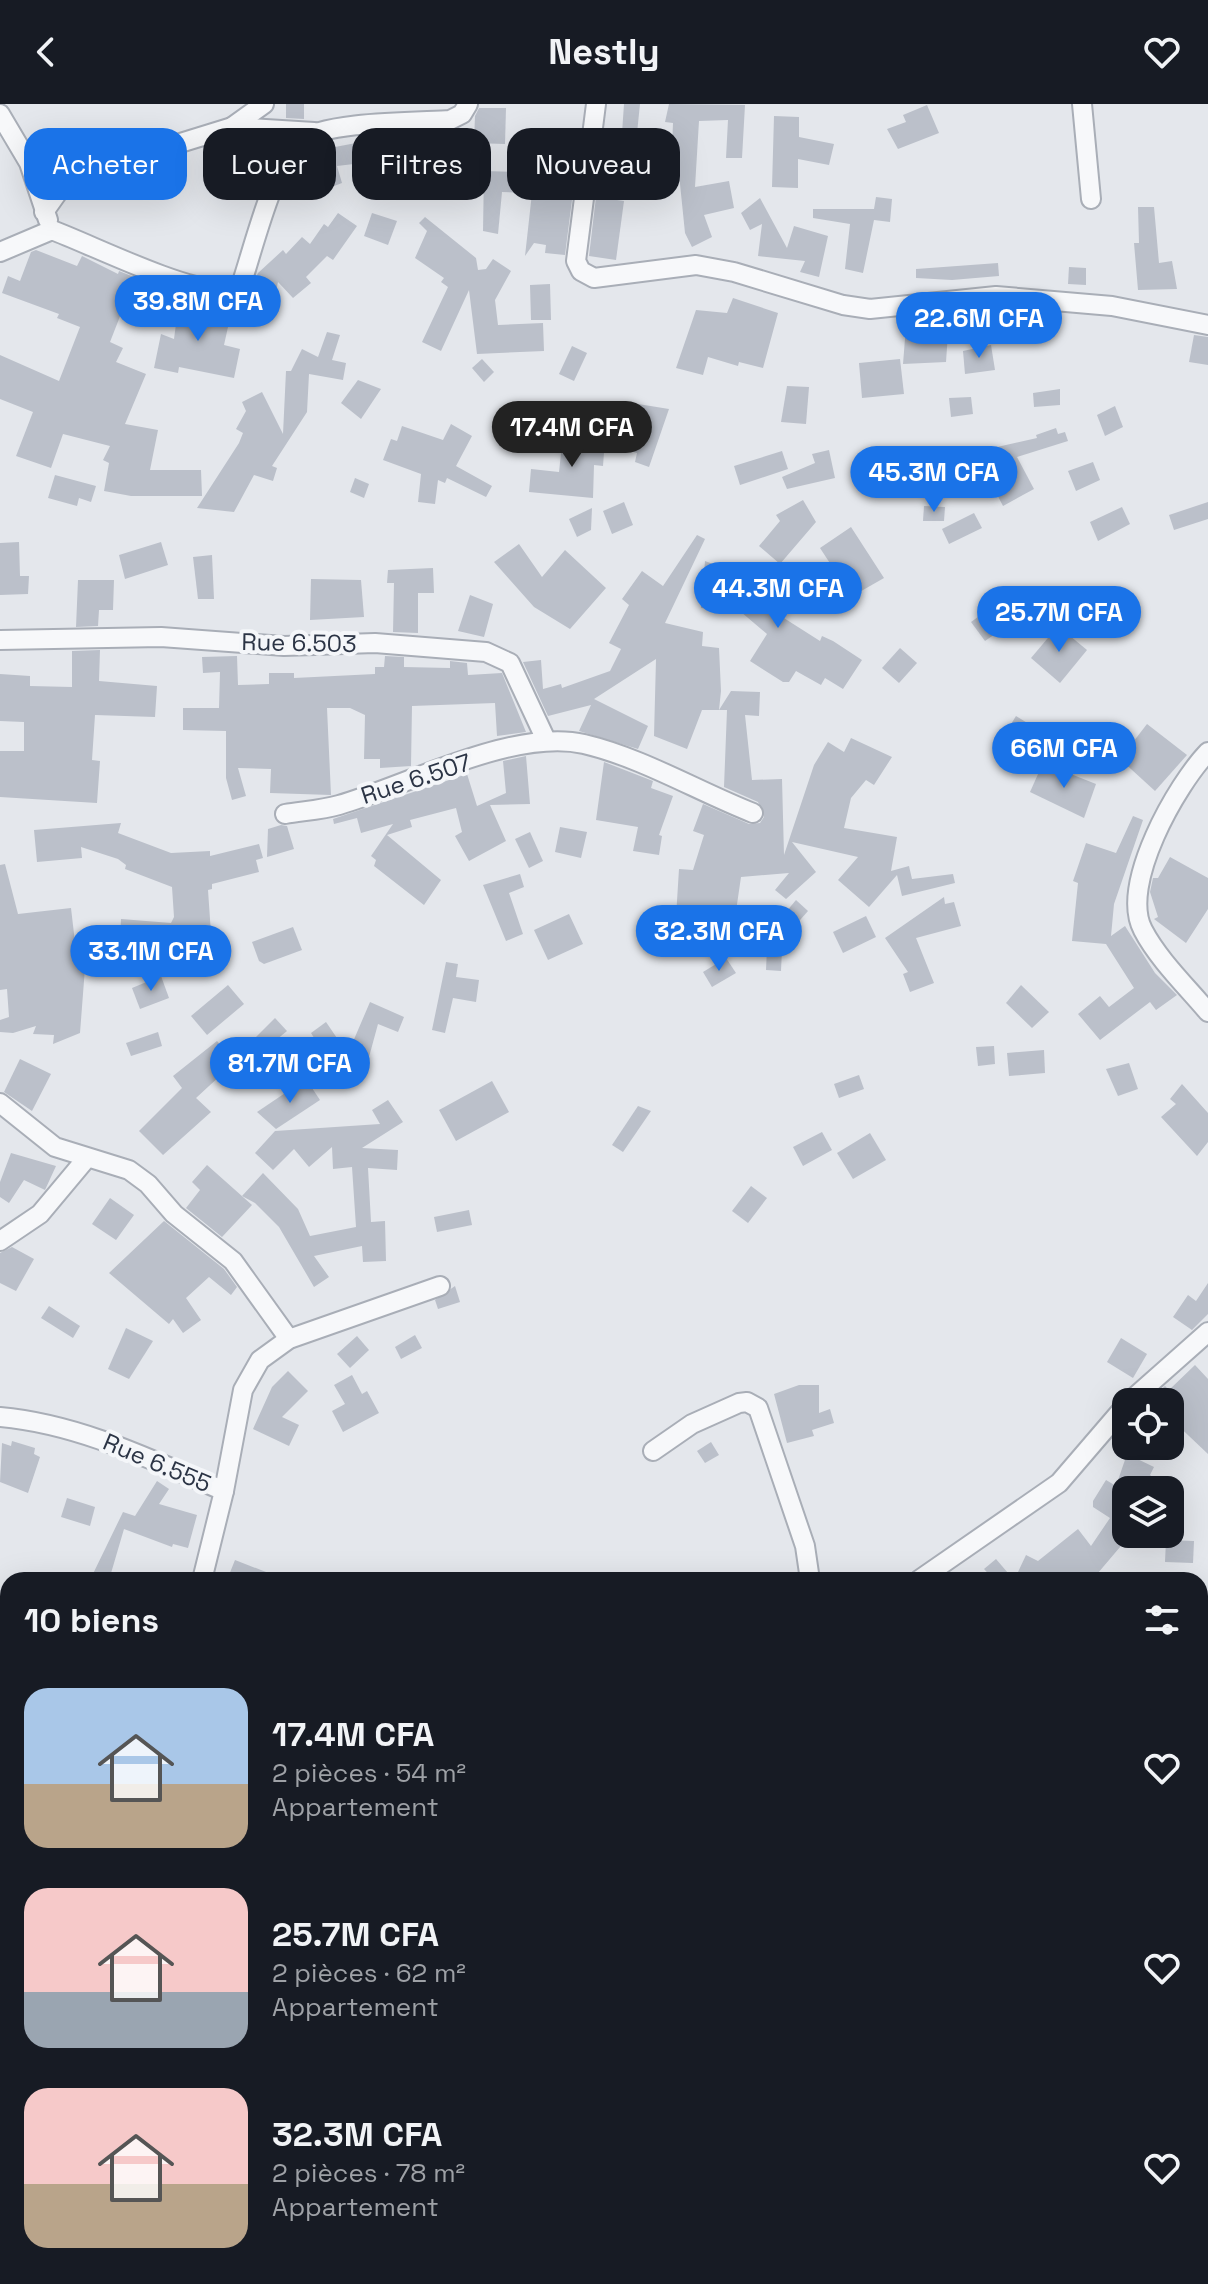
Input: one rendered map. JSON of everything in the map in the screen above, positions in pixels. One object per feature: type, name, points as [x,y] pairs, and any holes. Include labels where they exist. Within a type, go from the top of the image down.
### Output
[{"type":"street","points":[[187,141],[232,127],[259,112],[264,104]]},
{"type":"street","points":[[336,129],[389,122],[450,120],[462,114],[468,104]]},
{"type":"street","points":[[596,104],[576,261],[581,271],[594,278],[696,265],[734,272],[843,305],[870,309],[996,296],[1112,306],[1208,325]]},
{"type":"street","points":[[1082,104],[1091,199]]},
{"type":"street","points":[[0,114],[24,155]]},
{"type":"street","points":[[232,127],[249,128]]},
{"type":"street","points":[[41,200],[52,230]]},
{"type":"street","points":[[44,212],[52,200]]},
{"type":"street","points":[[0,252],[52,230],[188,282],[217,290],[232,289],[242,282],[269,200]]},
{"type":"street","name":"Rue 6.503","points":[[0,640],[161,637],[284,646],[375,643],[486,652],[510,663],[546,740]]},
{"type":"street","points":[[546,740],[583,744],[631,759],[753,813]]},
{"type":"street","name":"Rue 6.507","points":[[285,814],[338,805],[466,761],[546,740]]},
{"type":"street","points":[[1208,752],[1171,799],[1140,882],[1137,910],[1142,929],[1208,1012]]},
{"type":"street","points":[[0,1103],[55,1147],[129,1170],[148,1184],[174,1214],[233,1261],[289,1339]]},
{"type":"street","points":[[0,1241],[40,1214],[86,1159]]},
{"type":"street","points":[[224,1491],[243,1390],[260,1360],[289,1339],[440,1286]]},
{"type":"street","points":[[1146,1388],[1208,1332]]},
{"type":"street","points":[[653,1451],[692,1424],[739,1403],[747,1402],[758,1408],[805,1546],[809,1572]]},
{"type":"street","name":"Rue 6.555","points":[[0,1417],[83,1433],[224,1491],[204,1572]]},
{"type":"street","points":[[931,1572],[1059,1483],[1112,1422]]},
{"type":"building","points":[[286,104],[304,104],[304,119],[286,118]]},
{"type":"building","points":[[624,104],[640,104],[638,128],[622,128]]},
{"type":"building","points":[[669,104],[745,105],[742,158],[726,158],[728,120],[699,121],[695,187],[729,181],[734,208],[704,215],[712,237],[692,247],[685,233],[680,184],[680,128],[673,128],[673,123],[665,122]]},
{"type":"building","points":[[927,105],[939,133],[898,149],[887,129],[906,122],[903,115]]},
{"type":"building","points":[[479,108],[506,108],[505,144],[491,144],[491,128],[475,128]]},
{"type":"building","points":[[774,116],[799,117],[799,137],[834,144],[829,165],[798,159],[798,188],[772,187]]},
{"type":"building","points":[[352,144],[352,164],[337,166],[342,183],[336,185],[336,147]]},
{"type":"building","points":[[491,171],[507,172],[507,192],[502,192],[498,234],[483,231],[484,200],[491,200]]},
{"type":"building","points":[[876,197],[892,199],[890,222],[874,220],[863,273],[845,269],[850,224],[813,218],[813,209],[874,209]]},
{"type":"building","points":[[760,198],[787,248],[794,226],[828,236],[819,277],[800,272],[805,261],[758,256],[762,224],[750,230],[741,213]]},
{"type":"building","points":[[531,200],[572,200],[565,255],[545,253],[546,245],[534,243],[525,256]]},
{"type":"building","points":[[596,200],[624,201],[616,260],[589,256]]},
{"type":"building","points":[[1138,207],[1154,207],[1159,263],[1172,261],[1177,289],[1138,290],[1134,243],[1139,243]]},
{"type":"building","points":[[338,213],[357,226],[333,260],[327,256],[306,277],[311,283],[293,298],[278,282],[273,305],[246,298],[258,273],[283,250],[286,254],[302,237],[310,244],[324,224],[328,227]]},
{"type":"building","points":[[372,213],[397,221],[388,245],[364,236]]},
{"type":"building","points":[[425,217],[476,258],[478,270],[486,269],[493,259],[511,271],[495,300],[498,325],[543,323],[544,351],[477,354],[469,290],[441,351],[422,342],[448,287],[441,282],[444,278],[415,258],[427,231],[419,223]]},
{"type":"building","points":[[36,250],[77,266],[82,256],[118,274],[119,271],[154,285],[144,308],[126,301],[110,342],[123,348],[116,362],[146,374],[125,424],[158,430],[150,470],[201,470],[202,496],[131,496],[104,491],[109,463],[103,460],[110,446],[63,434],[51,468],[16,456],[33,412],[0,399],[0,355],[59,381],[80,327],[57,318],[59,314],[2,293],[8,276],[20,281],[31,252]]},
{"type":"building","points":[[998,263],[999,276],[952,280],[916,278],[916,269]]},
{"type":"building","points":[[1069,267],[1086,268],[1086,285],[1068,284]]},
{"type":"building","points":[[550,284],[551,320],[531,320],[530,285]]},
{"type":"building","points":[[180,294],[202,300],[199,312],[230,318],[224,345],[240,349],[234,378],[179,367],[178,373],[154,368],[161,334],[174,339]]},
{"type":"building","points":[[733,298],[778,313],[763,368],[739,362],[738,366],[708,357],[703,375],[676,368],[696,310],[727,313]]},
{"type":"building","points":[[906,326],[922,326],[922,334],[948,333],[946,362],[903,364]]},
{"type":"building","points":[[327,332],[340,335],[332,360],[346,363],[343,380],[309,374],[307,412],[272,466],[277,468],[273,481],[254,475],[234,512],[197,508],[239,443],[243,433],[236,429],[246,411],[242,402],[262,392],[283,434],[286,371],[291,371],[302,349],[318,357]]},
{"type":"building","points":[[1194,335],[1208,337],[1208,365],[1189,362]]},
{"type":"building","points":[[991,345],[995,370],[965,374],[963,351]]},
{"type":"building","points":[[572,346],[587,353],[574,381],[559,374]]},
{"type":"building","points":[[482,359],[494,372],[484,382],[472,368]]},
{"type":"building","points":[[900,359],[904,394],[862,398],[859,363]]},
{"type":"building","points":[[358,380],[381,389],[361,419],[341,403]]},
{"type":"building","points":[[787,386],[809,387],[806,424],[781,422]]},
{"type":"building","points":[[1060,389],[1060,405],[1034,407],[1033,393]]},
{"type":"building","points":[[971,397],[973,414],[951,417],[949,398]]},
{"type":"building","points":[[632,403],[669,409],[649,467],[635,462],[637,453],[623,449]]},
{"type":"building","points":[[1115,406],[1123,427],[1105,436],[1097,415]]},
{"type":"building","points":[[451,424],[472,436],[456,466],[492,486],[486,497],[447,478],[445,483],[438,480],[435,504],[418,502],[421,474],[383,460],[391,439],[397,441],[402,426],[443,440]]},
{"type":"building","points":[[1056,428],[1058,434],[1065,432],[1068,441],[1017,457],[1034,489],[1003,506],[991,483],[984,450],[1037,438],[1036,435]]},
{"type":"building","points":[[563,435],[605,439],[603,466],[594,465],[593,498],[529,492],[531,469],[559,472]]},
{"type":"building","points":[[829,450],[835,478],[787,489],[782,477],[815,463],[812,454]]},
{"type":"building","points":[[782,451],[788,469],[740,485],[734,466]]},
{"type":"building","points":[[1093,462],[1100,480],[1076,491],[1068,471]]},
{"type":"building","points":[[55,475],[96,486],[91,502],[79,498],[77,506],[48,498]]},
{"type":"building","points":[[355,478],[369,484],[364,498],[350,492]]},
{"type":"building","points":[[803,500],[816,522],[780,564],[759,546],[780,521],[776,515]]},
{"type":"building","points":[[624,502],[633,525],[612,534],[603,511]]},
{"type":"building","points":[[1208,502],[1208,519],[1174,530],[1169,515]]},
{"type":"building","points":[[924,506],[945,507],[944,521],[923,521]]},
{"type":"building","points":[[1122,507],[1130,524],[1098,541],[1090,522]]},
{"type":"building","points":[[592,508],[591,530],[577,537],[569,519]]},
{"type":"building","points":[[974,513],[982,528],[949,544],[942,529]]},
{"type":"building","points":[[851,527],[884,578],[856,594],[846,576],[841,580],[820,548]]},
{"type":"building","points":[[697,535],[705,539],[665,623],[703,632],[702,646],[719,648],[721,691],[719,710],[702,710],[687,749],[654,736],[656,659],[594,699],[648,726],[638,749],[579,731],[591,705],[548,716],[523,662],[541,660],[543,689],[561,684],[562,688],[610,671],[621,649],[609,643],[629,605],[622,599],[642,571],[663,586]]},
{"type":"building","points":[[19,542],[20,576],[29,576],[28,594],[0,595],[0,543]]},
{"type":"building","points":[[161,542],[168,565],[125,579],[119,555]]},
{"type":"building","points":[[519,544],[542,577],[565,550],[606,588],[570,629],[534,607],[494,562]]},
{"type":"building","points":[[212,555],[214,599],[198,599],[193,557]]},
{"type":"building","points":[[705,561],[742,575],[741,611],[769,572],[793,590],[776,613],[820,641],[822,636],[862,660],[843,689],[825,678],[821,685],[796,671],[789,682],[783,682],[750,661],[767,634],[741,612],[701,608]]},
{"type":"building","points":[[433,568],[434,593],[418,593],[418,633],[393,632],[394,583],[387,583],[388,570]]},
{"type":"building","points":[[311,579],[361,580],[364,617],[310,620]]},
{"type":"building","points":[[78,580],[114,580],[113,610],[99,610],[98,626],[76,627]]},
{"type":"building","points":[[1011,593],[1025,613],[985,641],[971,622]]},
{"type":"building","points":[[470,595],[493,604],[484,637],[458,631]]},
{"type":"building","points":[[1058,626],[1087,650],[1060,683],[1031,658]]},
{"type":"building","points":[[900,648],[917,663],[899,683],[882,668]]},
{"type":"building","points":[[100,650],[99,681],[157,686],[155,717],[95,715],[92,760],[100,761],[97,803],[0,797],[0,751],[24,751],[24,722],[0,721],[0,674],[30,676],[30,686],[72,687],[72,651]]},
{"type":"building","points":[[237,656],[238,685],[269,684],[269,673],[294,673],[294,678],[375,674],[375,667],[384,667],[385,656],[404,657],[404,667],[450,668],[450,661],[467,663],[468,675],[502,673],[526,732],[497,736],[495,703],[412,706],[411,766],[380,768],[380,759],[364,759],[365,715],[350,708],[327,708],[331,795],[270,793],[271,769],[238,768],[246,796],[232,800],[226,778],[226,731],[183,730],[183,708],[219,708],[220,672],[203,673],[202,657]]},
{"type":"building","points":[[731,691],[760,692],[759,716],[745,715],[752,780],[782,779],[784,855],[814,765],[828,742],[844,752],[851,738],[892,757],[874,785],[866,780],[851,798],[844,828],[897,837],[891,871],[909,866],[912,879],[953,874],[955,883],[902,896],[897,875],[869,907],[838,880],[858,857],[792,842],[816,872],[786,899],[775,890],[789,873],[741,877],[735,918],[713,916],[710,925],[676,917],[679,869],[693,870],[704,835],[693,831],[703,804],[749,824],[760,823],[764,817],[758,802],[724,787],[727,710],[719,710]]},
{"type":"building","points":[[1016,716],[1029,724],[1014,749],[1000,742]]},
{"type":"building","points":[[1147,724],[1187,755],[1155,791],[1120,759]]},
{"type":"building","points":[[526,756],[530,804],[490,805],[506,841],[469,861],[455,836],[462,832],[456,808],[410,820],[412,827],[387,835],[441,880],[424,905],[374,866],[376,860],[371,856],[393,824],[361,833],[357,818],[334,824],[333,819],[467,774],[477,806],[506,793],[503,761]]},
{"type":"building","points":[[604,762],[653,781],[651,788],[673,796],[659,835],[662,836],[659,855],[633,851],[638,827],[596,820]]},
{"type":"building","points":[[1043,763],[1096,784],[1084,818],[1030,792]]},
{"type":"building","points":[[1133,816],[1143,820],[1114,904],[1111,936],[1125,926],[1155,973],[1177,995],[1156,1010],[1150,1002],[1100,1040],[1078,1014],[1100,996],[1109,1007],[1134,988],[1106,944],[1072,941],[1078,883],[1073,881],[1086,843],[1116,853]]},
{"type":"building","points":[[121,823],[118,833],[171,853],[210,851],[210,856],[259,844],[263,858],[256,860],[259,872],[212,884],[212,889],[208,890],[212,948],[178,949],[146,940],[146,944],[120,942],[121,919],[171,923],[174,917],[172,887],[125,869],[126,865],[118,859],[81,847],[82,858],[37,862],[34,830]]},
{"type":"building","points":[[287,826],[294,849],[267,857],[268,829]]},
{"type":"building","points":[[560,827],[587,832],[581,858],[555,852]]},
{"type":"building","points":[[530,832],[543,861],[529,868],[515,839]]},
{"type":"building","points":[[1170,857],[1208,878],[1208,909],[1186,943],[1154,919],[1158,917],[1150,892],[1153,878],[1158,878]]},
{"type":"building","points":[[5,864],[18,914],[71,908],[78,968],[85,968],[80,1033],[53,1044],[54,1035],[33,1034],[36,1026],[13,1033],[0,1032],[0,1020],[9,1017],[7,989],[0,990],[0,865]]},
{"type":"building","points":[[520,874],[524,887],[509,893],[523,934],[506,941],[483,885]]},
{"type":"building","points":[[944,897],[945,904],[954,902],[961,926],[916,938],[934,983],[910,992],[903,974],[908,972],[885,938]]},
{"type":"building","points":[[796,900],[808,911],[793,928],[781,918]]},
{"type":"building","points":[[569,914],[583,944],[548,960],[534,930]]},
{"type":"building","points":[[866,916],[876,937],[843,953],[833,932]]},
{"type":"building","points":[[293,927],[302,950],[264,964],[259,961],[252,942]]},
{"type":"building","points":[[767,948],[782,949],[781,971],[766,970]]},
{"type":"building","points":[[726,958],[736,973],[712,987],[703,972]]},
{"type":"building","points":[[446,962],[458,964],[456,977],[479,980],[476,1002],[453,998],[445,1033],[432,1030]]},
{"type":"building","points":[[161,976],[169,998],[140,1009],[132,988]]},
{"type":"building","points":[[228,985],[244,1004],[207,1035],[191,1016]]},
{"type":"building","points":[[1021,985],[1049,1012],[1032,1028],[1006,1003]]},
{"type":"building","points":[[370,1002],[404,1017],[398,1032],[378,1024],[369,1057],[349,1051]]},
{"type":"building","points":[[275,1018],[287,1031],[259,1054],[250,1043]]},
{"type":"building","points":[[326,1022],[339,1041],[323,1052],[311,1033]]},
{"type":"building","points":[[158,1032],[162,1046],[131,1056],[126,1043]]},
{"type":"building","points":[[217,1041],[235,1062],[196,1098],[211,1112],[163,1155],[139,1131],[182,1088],[173,1076]]},
{"type":"building","points":[[994,1046],[995,1064],[978,1066],[976,1047]]},
{"type":"building","points":[[1044,1050],[1045,1073],[1009,1076],[1007,1053]]},
{"type":"building","points":[[20,1059],[51,1074],[32,1111],[4,1092]]},
{"type":"building","points":[[1129,1063],[1138,1089],[1118,1096],[1106,1069]]},
{"type":"building","points":[[859,1075],[864,1089],[839,1098],[834,1084]]},
{"type":"building","points":[[306,1079],[320,1100],[276,1129],[257,1112]]},
{"type":"building","points":[[492,1081],[509,1112],[456,1141],[439,1110]]},
{"type":"building","points":[[1182,1084],[1208,1113],[1208,1142],[1197,1156],[1161,1117],[1176,1104],[1170,1099]]},
{"type":"building","points":[[388,1100],[403,1122],[362,1148],[398,1150],[397,1170],[368,1168],[371,1222],[385,1221],[386,1261],[363,1262],[362,1246],[314,1256],[329,1277],[314,1287],[279,1227],[255,1203],[242,1196],[263,1173],[298,1209],[310,1236],[356,1227],[352,1167],[333,1169],[332,1147],[309,1167],[294,1149],[273,1170],[255,1153],[275,1131],[380,1124],[372,1110]]},
{"type":"building","points":[[638,1106],[651,1111],[623,1152],[612,1145]]},
{"type":"building","points":[[822,1132],[832,1150],[803,1166],[793,1147]]},
{"type":"building","points":[[870,1133],[886,1160],[853,1179],[837,1153]]},
{"type":"building","points":[[11,1153],[56,1166],[45,1190],[24,1180],[9,1203],[0,1197],[0,1182]]},
{"type":"building","points":[[207,1165],[252,1205],[222,1237],[186,1208],[200,1190],[192,1182]]},
{"type":"building","points":[[751,1186],[767,1198],[748,1223],[732,1211]]},
{"type":"building","points":[[110,1198],[134,1215],[116,1240],[92,1224]]},
{"type":"building","points":[[469,1210],[472,1225],[437,1232],[434,1217]]},
{"type":"building","points":[[164,1221],[224,1269],[237,1287],[231,1295],[209,1277],[186,1298],[201,1320],[183,1333],[173,1319],[169,1324],[109,1273]]},
{"type":"building","points":[[12,1247],[34,1259],[16,1291],[0,1283],[0,1253]]},
{"type":"building","points":[[1208,1283],[1208,1314],[1192,1330],[1173,1317],[1188,1295],[1196,1301]]},
{"type":"building","points":[[455,1286],[460,1302],[438,1309],[435,1300]]},
{"type":"building","points":[[49,1306],[80,1326],[73,1338],[41,1318]]},
{"type":"building","points":[[126,1328],[153,1341],[129,1379],[108,1369]]},
{"type":"building","points":[[415,1335],[422,1348],[401,1359],[395,1347]]},
{"type":"building","points":[[357,1336],[369,1350],[350,1368],[337,1354]]},
{"type":"building","points":[[1121,1338],[1147,1354],[1133,1378],[1107,1362]]},
{"type":"building","points":[[1195,1365],[1208,1379],[1208,1454],[1184,1431],[1184,1388],[1171,1388]]},
{"type":"building","points":[[288,1371],[308,1391],[282,1417],[299,1425],[289,1446],[253,1429],[272,1387]]},
{"type":"building","points":[[352,1375],[362,1394],[367,1391],[379,1413],[343,1432],[332,1411],[345,1404],[334,1385]]},
{"type":"building","points":[[799,1385],[819,1385],[819,1413],[830,1409],[834,1423],[812,1430],[814,1436],[787,1443],[774,1394]]},
{"type":"building","points":[[12,1441],[35,1448],[34,1454],[40,1457],[28,1493],[0,1482],[2,1443],[11,1446]]},
{"type":"building","points":[[711,1442],[719,1455],[705,1463],[697,1451]]},
{"type":"building","points":[[1125,1460],[1139,1460],[1154,1467],[1150,1475],[1119,1476]]},
{"type":"building","points":[[1106,1480],[1112,1484],[1112,1548],[1119,1548],[1099,1572],[1018,1572],[1026,1555],[1038,1561],[1078,1529],[1091,1546],[1110,1518],[1093,1507],[1093,1501]]},
{"type":"building","points":[[157,1481],[169,1489],[159,1504],[197,1515],[188,1548],[173,1544],[172,1547],[124,1529],[111,1572],[94,1572],[123,1512],[135,1516]]},
{"type":"building","points":[[67,1498],[95,1507],[90,1526],[61,1517]]},
{"type":"building","points":[[1184,1541],[1194,1541],[1193,1563],[1165,1562],[1166,1548],[1184,1548]]},
{"type":"building","points":[[996,1559],[1007,1572],[987,1572],[984,1569]]},
{"type":"building","points":[[235,1560],[266,1572],[230,1572]]}]
